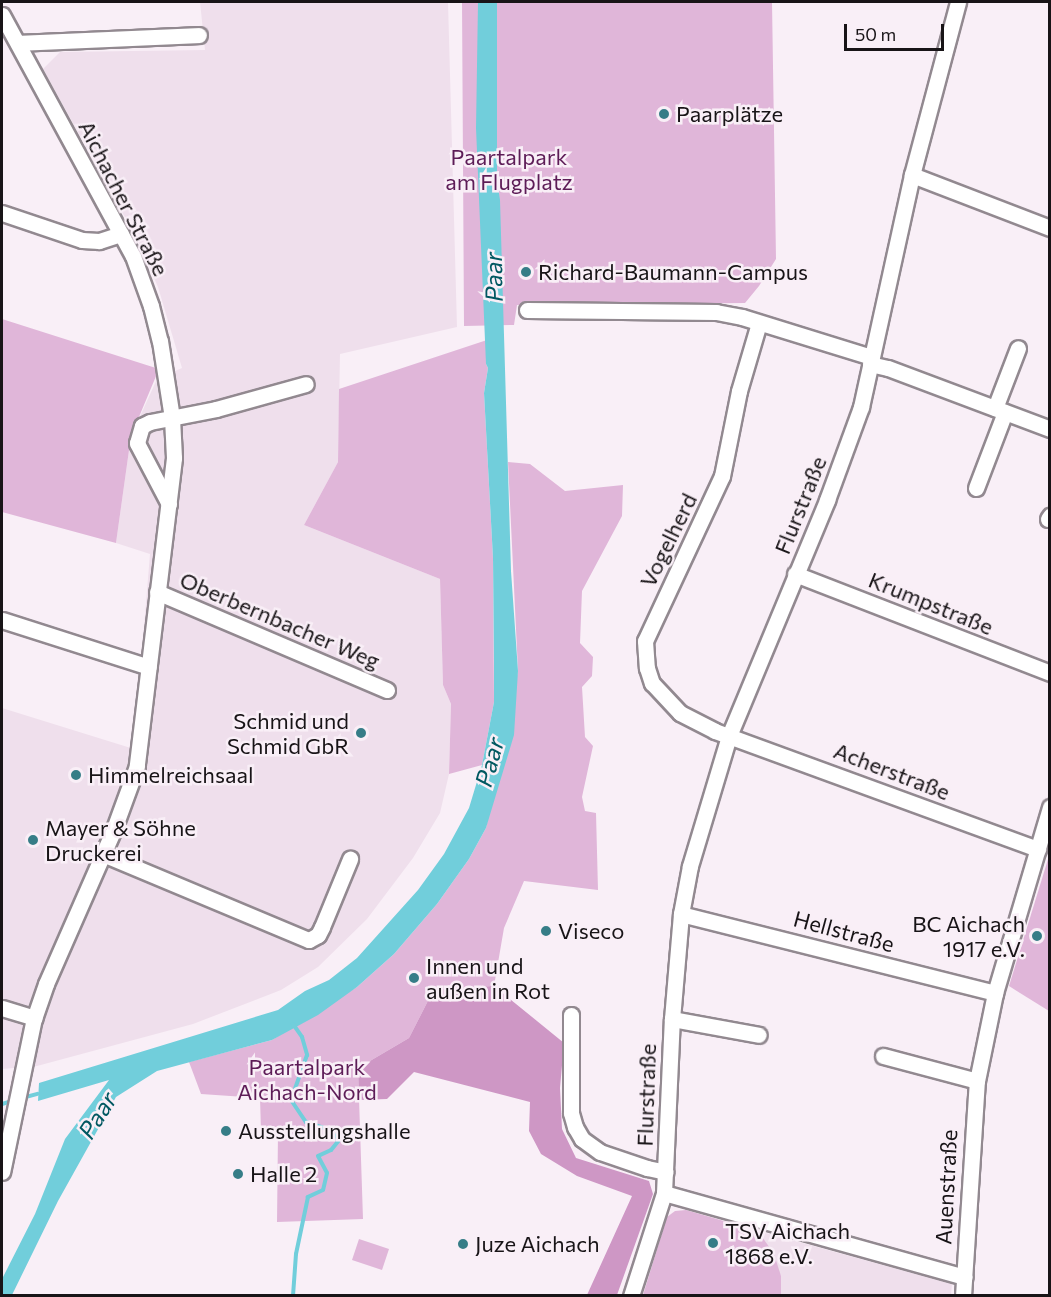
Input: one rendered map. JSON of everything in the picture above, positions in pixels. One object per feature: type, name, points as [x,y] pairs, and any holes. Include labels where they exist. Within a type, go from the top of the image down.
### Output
[{"type":"street","name":"Flurstraße","points":[[631,1296],[664,1193],[667,1096],[681,914],[699,833],[729,736],[850,440],[861,407],[912,176],[958,2]]},
{"type":"street","name":"Aichacher Straße","points":[[2,15],[133,256],[151,306],[160,341],[172,418]]},
{"type":"street","points":[[18,43],[199,35]]},
{"type":"street","points":[[912,176],[1050,228]]},
{"type":"street","points":[[2,213],[82,240],[99,241],[121,234]]},
{"type":"street","points":[[527,310],[716,312],[742,316],[871,360],[1050,429]]},
{"type":"street","name":"Vogelherd","points":[[729,736],[680,713],[663,697],[652,682],[647,668],[645,641],[722,476],[740,386],[759,323]]},
{"type":"street","points":[[976,488],[1018,348]]},
{"type":"street","points":[[169,504],[138,443],[142,426],[150,422],[216,409],[306,384]]},
{"type":"street","name":"Oberbernbacher Weg","points":[[2,1172],[34,1018],[46,984],[103,854],[137,766],[174,458],[172,418]]},
{"type":"street","name":"Krumpstraße","points":[[795,574],[1050,673]]},
{"type":"street","name":"Oberbernbacher Weg","points":[[157,592],[387,690]]},
{"type":"street","points":[[2,620],[149,667]]},
{"type":"street","name":"Acherstraße","points":[[729,736],[1038,849]]},
{"type":"street","name":"Auenstraße","points":[[963,1296],[977,1081],[995,993],[1050,807]]},
{"type":"street","points":[[103,854],[309,940],[318,935],[350,859]]},
{"type":"street","name":"Hellstraße","points":[[681,914],[995,993]]},
{"type":"street","points":[[2,1008],[34,1018]]},
{"type":"street","name":"Flurstraße","points":[[571,1015],[572,1113],[575,1127],[582,1139],[600,1152],[646,1168],[666,1172]]},
{"type":"street","name":"Flurstraße","points":[[672,1019],[759,1035]]},
{"type":"street","points":[[883,1056],[977,1081]]},
{"type":"street","points":[[664,1193],[964,1277]]},
{"type":"shaded area","points":[[200,2],[448,2],[457,327],[340,354],[338,462],[304,525],[440,579],[443,685],[451,704],[449,774],[440,813],[413,858],[367,919],[318,967],[281,990],[193,1024],[37,1066],[2,1069],[2,708],[134,749],[150,554],[116,543],[131,436],[157,379],[182,368],[158,287],[137,239],[43,69],[60,52],[205,50]]},
{"type":"shaded area","points":[[494,986],[564,1043],[560,1088],[562,1129],[576,1158],[649,1181],[653,1194],[617,1295],[587,1295],[632,1196],[577,1176],[541,1154],[529,1131],[530,1102],[414,1072],[387,1099],[359,1100],[358,1068],[409,1038],[434,989]]},
{"type":"shaded area","points":[[758,1231],[952,1284],[951,1295],[781,1295],[781,1276]]},
{"type":"green space","name":"Paarplätze","points":[[462,2],[772,2],[776,259],[745,303],[517,305],[514,325],[464,326]]},
{"type":"green space","points":[[2,319],[159,369],[131,436],[116,543],[2,512]]},
{"type":"green space","points":[[487,340],[486,364],[488,368],[484,393],[493,558],[494,702],[482,765],[449,774],[451,704],[443,685],[440,579],[304,525],[338,462],[339,389]]},
{"type":"green space","name":"Paartalpark Aichach-Nord","points":[[508,462],[530,464],[565,491],[623,485],[622,516],[582,591],[580,643],[593,657],[592,676],[582,687],[585,737],[593,746],[582,797],[585,811],[596,813],[598,890],[524,881],[504,928],[494,986],[434,989],[409,1038],[358,1068],[363,1219],[277,1222],[278,1132],[261,1131],[260,1098],[201,1094],[189,1062],[272,1040],[357,987],[394,954],[437,904],[469,859],[486,828],[518,671]]},
{"type":"green space","name":"BC Aichach 1917 e.V.","points":[[1049,856],[1049,1011],[1009,986]]},
{"type":"green space","name":"TSV Aichach 1868 e.V.","points":[[686,1210],[758,1231],[774,1254],[781,1276],[781,1295],[643,1295],[667,1217],[675,1211]]},
{"type":"green space","points":[[359,1239],[389,1249],[382,1270],[352,1260]]},
{"type":"water","name":"Paar","points":[[478,2],[497,2],[497,180],[500,200],[511,571],[518,671],[514,735],[486,828],[469,859],[437,904],[394,954],[357,987],[318,1015],[272,1040],[157,1071],[116,1097],[58,1201],[12,1295],[2,1295],[2,1279],[35,1214],[65,1139],[109,1080],[38,1101],[39,1083],[278,1010],[305,991],[329,980],[357,958],[418,890],[444,854],[469,808],[482,765],[494,702],[493,558],[484,393],[488,368],[476,128]]},
{"type":"waterway","points":[[293,1024],[302,1037],[307,1055],[291,1100],[306,1122],[324,1128],[340,1139],[331,1150],[318,1156],[327,1173],[323,1190],[308,1197],[296,1254],[293,1296]]},
{"type":"waterway","points":[[22,1098],[37,1094]]},
{"type":"waterway","points":[[2,1104],[12,1101]]},
{"type":"place","name":"Paarplätze","points":[[664,114]]},
{"type":"place","name":"Richard-Baumann-Campus","points":[[526,272]]},
{"type":"place","name":"Schmid und Schmid GbR","points":[[361,733]]},
{"type":"place","name":"Himmelreichsaal","points":[[76,775]]},
{"type":"place","name":"Mayer & Söhne Druckerei","points":[[33,840]]},
{"type":"place","name":"Viseco","points":[[546,931]]},
{"type":"place","name":"BC Aichach 1917 e.V.","points":[[1037,936]]},
{"type":"place","name":"Innen und außen in Rot","points":[[414,978]]},
{"type":"place","name":"Ausstellungshalle","points":[[226,1131]]},
{"type":"place","name":"Halle 2","points":[[238,1174]]},
{"type":"place","name":"TSV Aichach 1868 e.V.","points":[[713,1243]]},
{"type":"place","name":"Juze Aichach","points":[[463,1244]]},
{"type":"park label","name":"Paartalpark am Flugplatz","points":[[509,168]]}]
